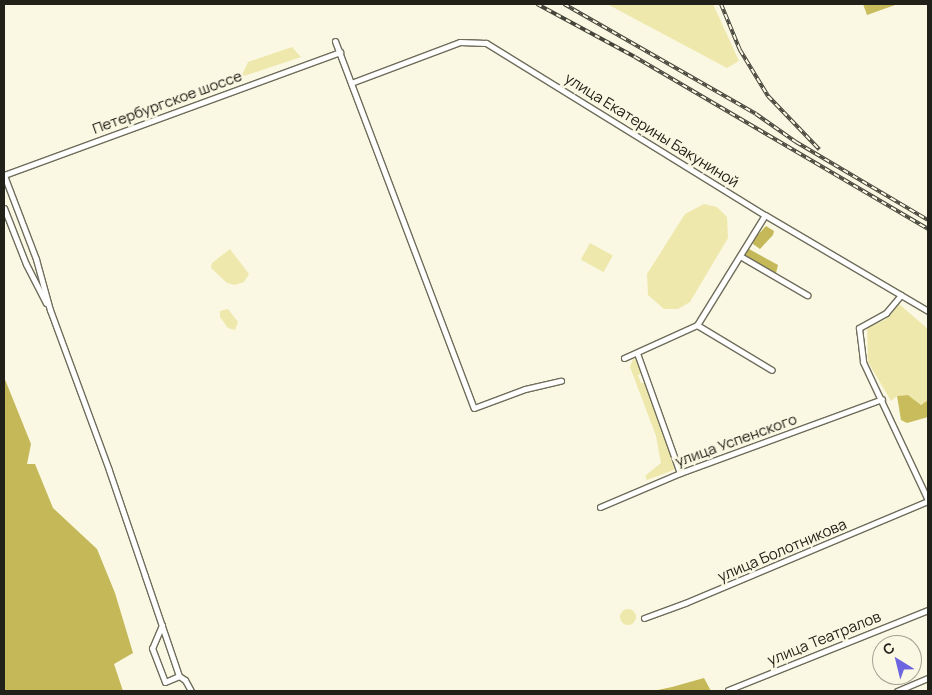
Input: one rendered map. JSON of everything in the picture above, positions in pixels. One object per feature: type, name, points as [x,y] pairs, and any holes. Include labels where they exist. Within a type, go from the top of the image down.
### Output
[{"type":"street","points":[[335,41],[474,408],[525,389],[561,382]]},
{"type":"street","name":"улица Екатерины Бакуниной","points":[[351,83],[460,42],[483,42],[765,215],[928,312]]},
{"type":"street","name":"Петербургское шоссе","points":[[4,175],[340,52]]},
{"type":"street","points":[[4,175],[36,259],[50,310],[179,676],[185,680],[191,691]]},
{"type":"street","points":[[4,208],[26,264],[50,310]]},
{"type":"street","points":[[624,358],[637,353],[652,343],[697,325],[765,215]]},
{"type":"street","points":[[740,256],[807,295]]},
{"type":"street","points":[[900,295],[886,313],[859,328],[863,362],[882,399],[928,501]]},
{"type":"street","points":[[697,325],[772,370]]},
{"type":"street","points":[[637,353],[680,473]]},
{"type":"street","name":"улица Успенского","points":[[600,507],[680,473],[882,399]]},
{"type":"street","name":"улица Болотникова","points":[[644,618],[704,596],[928,501]]},
{"type":"street","name":"улица Театралов","points":[[728,690],[928,610]]},
{"type":"street","points":[[162,624],[152,648],[165,682],[179,676]]},
{"type":"street","points":[[897,691],[928,678]]},
{"type":"shaded area","points":[[607,4],[713,4],[739,61],[727,68]]},
{"type":"shaded area","points":[[863,4],[898,4],[867,15]]},
{"type":"shaded area","points":[[292,47],[301,57],[241,77],[248,62]]},
{"type":"shaded area","points":[[704,204],[717,207],[727,217],[728,238],[690,302],[678,309],[664,309],[648,295],[647,274],[685,214]]},
{"type":"shaded area","points":[[766,226],[774,231],[773,235],[760,249],[753,244],[754,239]]},
{"type":"shaded area","points":[[590,243],[613,256],[604,272],[581,260]]},
{"type":"shaded area","points":[[230,249],[249,274],[244,282],[235,285],[227,283],[211,268],[212,263]]},
{"type":"shaded area","points":[[749,249],[778,265],[776,273],[744,256]]},
{"type":"shaded area","points":[[899,304],[928,329],[928,400],[921,405],[908,395],[897,396],[891,401],[868,362],[867,327],[885,320]]},
{"type":"shaded area","points":[[228,309],[238,322],[235,330],[228,328],[220,317],[220,311]]},
{"type":"shaded area","points":[[633,359],[638,360],[642,373],[638,375],[641,383],[646,383],[676,469],[647,480],[645,476],[661,463],[656,436],[630,367]]},
{"type":"shaded area","points":[[4,377],[31,444],[27,464],[35,464],[53,508],[97,549],[115,593],[133,653],[114,664],[123,691],[4,691]]},
{"type":"shaded area","points":[[908,395],[921,405],[928,400],[928,417],[907,423],[901,420],[897,396]]},
{"type":"shaded area","points":[[625,609],[631,609],[636,614],[634,623],[625,625],[620,620],[620,614]]},
{"type":"shaded area","points":[[704,678],[711,691],[653,691],[672,687]]},
{"type":"railway","points":[[537,4],[635,57],[928,229]]},
{"type":"railway","points":[[564,4],[756,114],[796,142],[928,220]]},
{"type":"railway","points":[[721,4],[740,50],[768,96],[819,149]]}]
